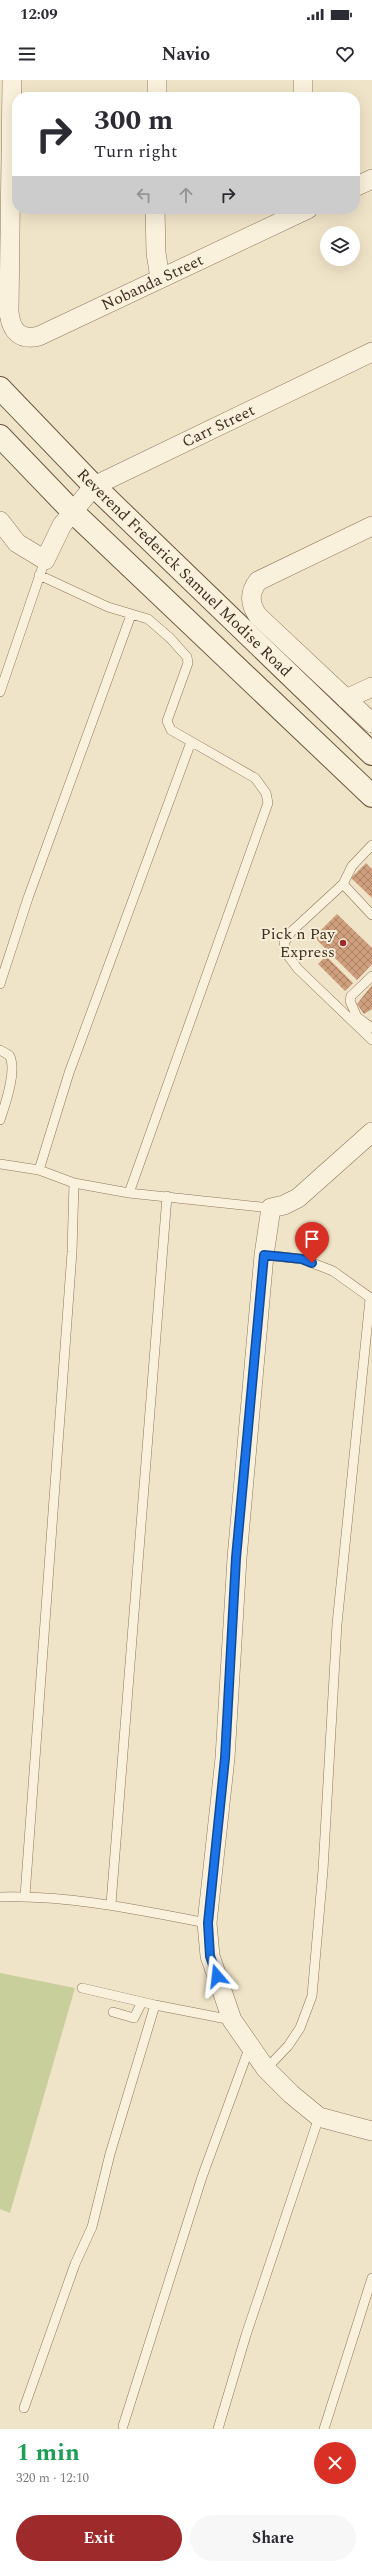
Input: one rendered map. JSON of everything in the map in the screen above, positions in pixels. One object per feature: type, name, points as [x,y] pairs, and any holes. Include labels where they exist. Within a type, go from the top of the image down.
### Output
[{"type":"main road","name":"Reverend Frederick Samuel Modise Road","points":[[0,388],[94,486],[372,754]]},
{"type":"main road","name":"Reverend Frederick Samuel Modise Road","points":[[0,436],[72,511],[372,796]]},
{"type":"street","name":"Nobanda Street","points":[[12,80],[9,312],[14,331],[24,337],[33,338],[296,214]]},
{"type":"street","points":[[157,80],[157,92]]},
{"type":"street","points":[[303,92],[304,80]]},
{"type":"street","points":[[360,185],[372,179]]},
{"type":"street","points":[[155,214],[156,253],[160,278]]},
{"type":"street","name":"Carr Street","points":[[42,567],[72,511],[94,486],[372,352]]},
{"type":"street","points":[[0,521],[17,543],[42,567]]},
{"type":"street","points":[[372,526],[258,581],[252,589],[252,608],[258,616],[372,723]]},
{"type":"street","points":[[346,699],[372,687]]},
{"type":"street","points":[[372,1132],[298,1198],[284,1205],[271,1208],[264,1255],[236,1558],[225,1758],[208,1923],[210,1956],[232,2020],[266,2069],[291,2094],[319,2117],[372,2132]]},
{"type":"lane","points":[[0,692],[42,567],[108,607],[148,619],[160,627],[187,657],[188,667],[167,721],[171,730],[255,778],[266,793],[268,802],[129,1193]]},
{"type":"lane","points":[[0,984],[28,898],[131,615]]},
{"type":"lane","points":[[39,1170],[69,1073],[191,742]]},
{"type":"lane","points":[[372,844],[352,866],[343,884],[291,932],[284,942],[286,953],[303,974],[372,1040]]},
{"type":"lane","points":[[343,884],[372,915]]},
{"type":"lane","points":[[372,976],[351,996],[350,1001],[357,1017],[372,1028]]},
{"type":"lane","points":[[0,1050],[10,1055],[13,1063],[8,1097],[0,1120]]},
{"type":"lane","points":[[0,1164],[39,1170],[74,1183],[129,1193],[271,1208]]},
{"type":"lane","points":[[25,1896],[72,1252],[74,1183]]},
{"type":"lane","points":[[111,1904],[167,1196]]},
{"type":"lane","points":[[264,1255],[302,1259],[333,1271],[371,1299],[337,1624],[323,1870],[312,1996],[300,2028],[288,2046],[266,2069]]},
{"type":"lane","points":[[0,1897],[25,1896],[111,1904],[208,1923]]},
{"type":"lane","points":[[82,1988],[155,2005],[232,2020]]},
{"type":"lane","points":[[112,2012],[134,2018],[142,2002]]},
{"type":"lane","points":[[24,2408],[75,2264],[92,2227],[110,2154],[155,2005]]},
{"type":"lane","points":[[123,2426],[202,2176],[250,2046]]},
{"type":"lane","points":[[218,2429],[246,2335],[319,2117]]},
{"type":"lane","points":[[324,2429],[372,2278]]},
{"type":"green space","points":[[0,1973],[75,1988],[10,2213],[0,2209]]},
{"type":"building","points":[[366,863],[372,869],[372,898],[351,878]]},
{"type":"building","name":"Pick n Pay Express","points":[[337,914],[372,948],[372,964],[357,980],[314,937]]},
{"type":"building","points":[[326,956],[353,983],[345,991],[318,964]]},
{"type":"building","points":[[372,985],[372,1009],[364,1014],[357,1004]]},
{"type":"place","name":"Pick n Pay Express","points":[[343,943]]},
{"type":"route","points":[[217,1976],[210,1956],[208,1923],[213,1887],[225,1758],[236,1558],[241,1520],[264,1255],[302,1259],[312,1263]]}]
